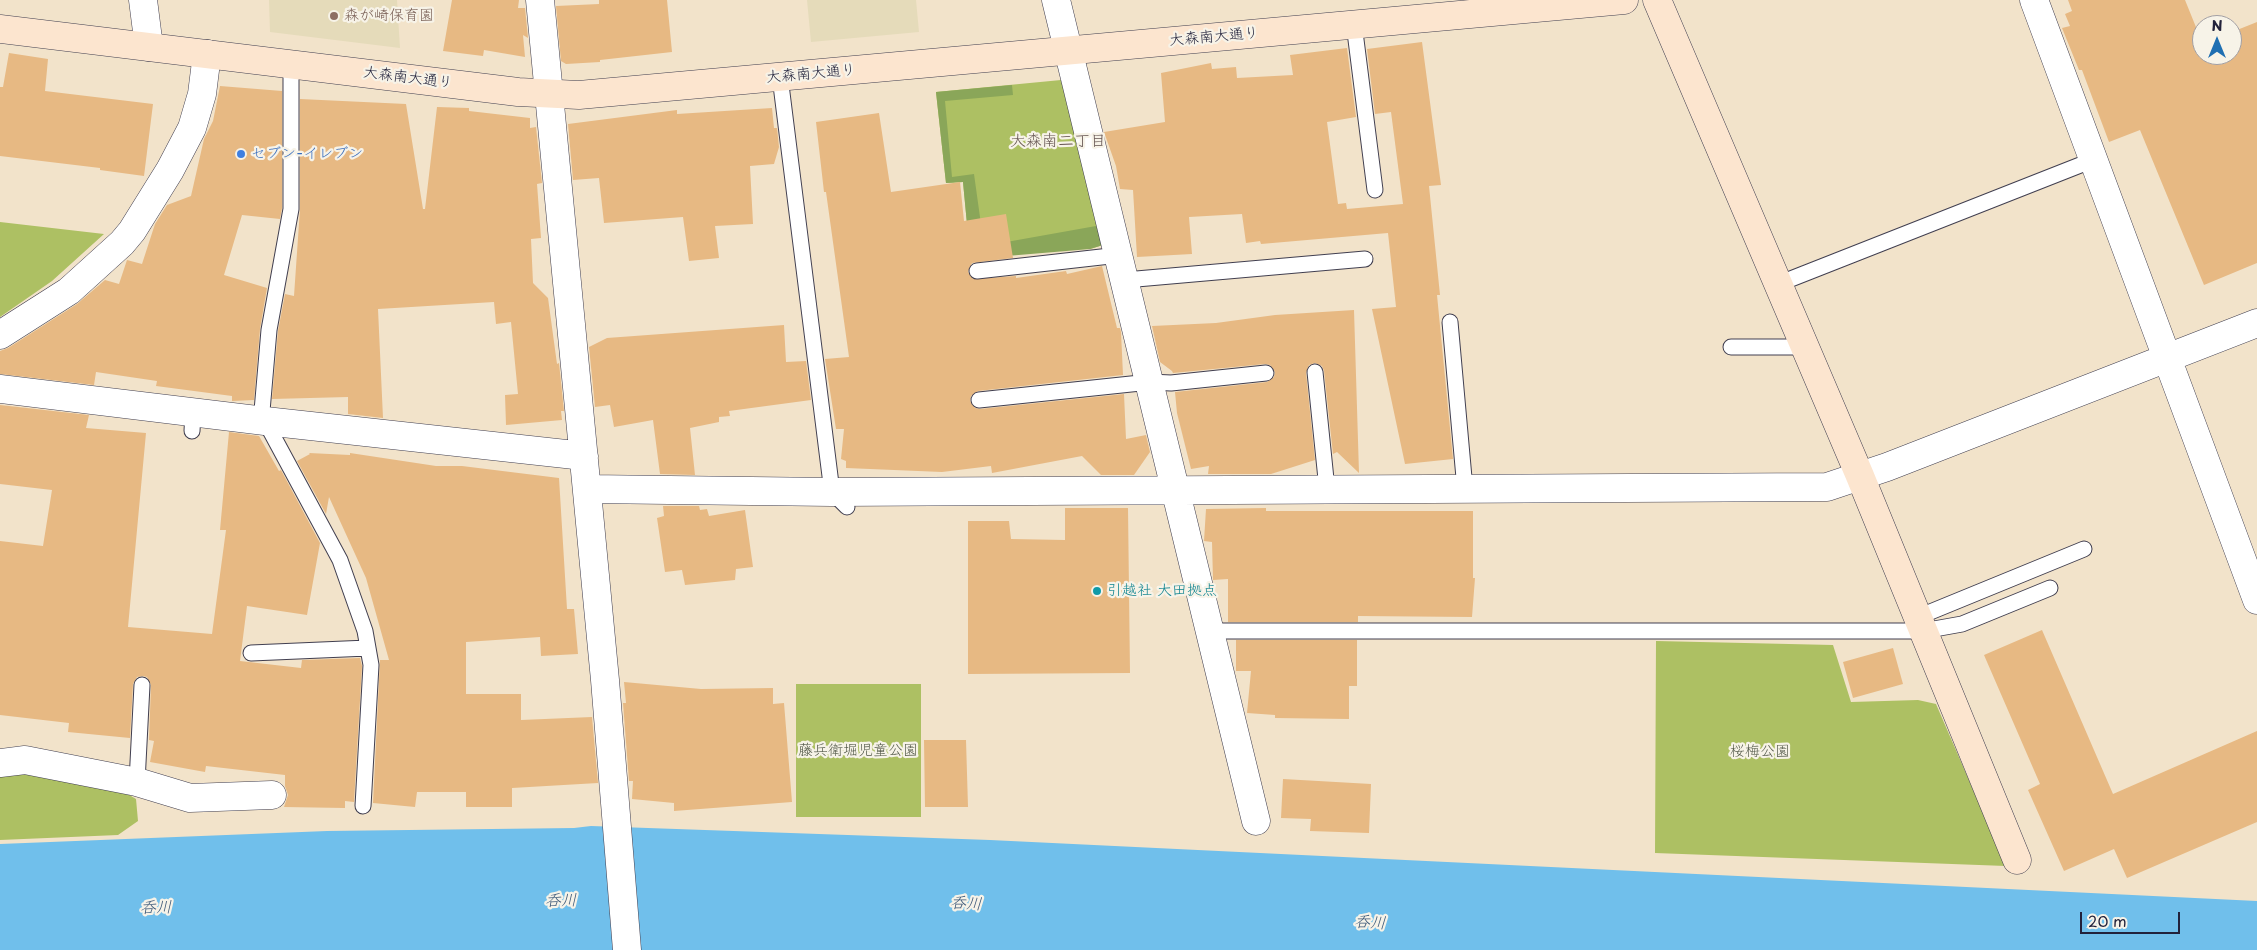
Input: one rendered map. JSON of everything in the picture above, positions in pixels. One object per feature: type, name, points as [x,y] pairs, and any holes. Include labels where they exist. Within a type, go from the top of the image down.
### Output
[{"type":"street","points":[[142,0],[149,47]]},
{"type":"street","points":[[540,0],[588,489],[627,950]]},
{"type":"street","points":[[1056,0],[1256,821]]},
{"type":"street","name":"大森南大通り","points":[[0,29],[550,95],[579,96],[1624,0]]},
{"type":"street","points":[[1657,0],[1806,347],[2017,860]]},
{"type":"street","points":[[2034,0],[2167,358],[2250,562],[2257,600]]},
{"type":"street","points":[[0,336],[69,291],[122,243],[132,231],[170,170],[192,128],[202,94],[207,54]]},
{"type":"street","points":[[588,489],[839,499],[1176,490],[1827,487],[2257,323]]},
{"type":"street","points":[[0,389],[192,421],[265,421],[584,456]]},
{"type":"street","points":[[0,763],[24,760],[137,782],[190,798],[272,795]]},
{"type":"lane","points":[[1354,24],[1375,190]]},
{"type":"lane","points":[[291,64],[291,209],[269,330],[262,411],[265,421],[340,560],[365,631],[371,665],[363,806]]},
{"type":"lane","points":[[780,77],[839,499]]},
{"type":"lane","points":[[1778,284],[2093,160]]},
{"type":"lane","points":[[977,271],[1365,259]]},
{"type":"lane","points":[[1450,322],[1466,489]]},
{"type":"lane","points":[[1731,347],[1806,347]]},
{"type":"lane","points":[[1315,372],[1327,489]]},
{"type":"lane","points":[[979,400],[1150,382],[1171,384],[1266,374]]},
{"type":"lane","points":[[1921,624],[2084,549]]},
{"type":"lane","points":[[1209,632],[1962,624],[2050,588]]},
{"type":"lane","points":[[251,653],[368,648]]},
{"type":"lane","points":[[137,782],[142,685]]},
{"type":"shaded area","name":"森が崎保育園","points":[[269,0],[397,0],[400,48],[270,32]]},
{"type":"shaded area","points":[[807,0],[916,0],[919,32],[811,42]]},
{"type":"green space","points":[[1061,80],[1103,245],[1090,249],[969,245],[963,182],[946,183],[936,92]]},
{"type":"green space","points":[[1012,85],[1013,95],[945,101],[952,177],[974,174],[984,246],[1096,226],[1103,245],[1090,249],[983,258],[969,245],[963,182],[946,183],[936,92]]},
{"type":"green space","points":[[0,222],[104,234],[52,281],[0,317]]},
{"type":"green space","name":"桜梅公園","points":[[1656,641],[1833,645],[1851,702],[1918,700],[1936,704],[2006,866],[1655,853]]},
{"type":"green space","name":"藤兵衛堀児童公園","points":[[796,684],[921,684],[921,817],[796,817]]},
{"type":"green space","points":[[25,774],[118,788],[136,799],[138,821],[118,835],[0,840],[0,775]]},
{"type":"water","name":"呑川","points":[[591,826],[990,840],[2257,901],[2257,950],[0,950],[0,844],[327,831],[574,828]]},
{"type":"building","points":[[452,0],[519,0],[518,8],[525,8],[528,38],[523,35],[525,57],[484,50],[483,56],[443,51]]},
{"type":"building","points":[[599,0],[667,0],[672,52],[600,60],[600,62],[566,64],[561,61],[556,6],[599,4]]},
{"type":"building","points":[[2068,0],[2185,0],[2192,17],[2192,65],[2242,65],[2242,28],[2257,22],[2257,263],[2204,285],[2140,130],[2109,142],[2082,70],[2079,70],[2062,28],[2070,26],[2065,14],[2072,11]]},
{"type":"building","points":[[1422,42],[1441,185],[1429,186],[1440,295],[1437,295],[1453,459],[1405,464],[1372,309],[1396,307],[1388,233],[1261,244],[1260,241],[1246,243],[1242,214],[1189,217],[1192,254],[1137,257],[1133,190],[1120,189],[1116,166],[1104,132],[1165,122],[1161,73],[1211,63],[1212,69],[1236,67],[1237,78],[1293,75],[1290,55],[1347,48],[1356,117],[1327,122],[1338,204],[1346,203],[1347,209],[1403,204],[1391,112],[1375,114],[1367,49]]},
{"type":"building","points":[[9,53],[48,59],[45,91],[153,104],[144,176],[100,170],[100,168],[0,156],[0,87],[3,87]]},
{"type":"building","points":[[220,86],[282,91],[282,208],[280,219],[242,215],[224,275],[267,288],[260,329],[254,400],[232,401],[232,396],[156,386],[157,381],[96,372],[94,385],[0,374],[0,351],[8,348],[77,304],[105,280],[119,284],[127,260],[142,264],[155,224],[167,205],[191,196],[204,139],[213,121]]},
{"type":"building","points":[[300,99],[406,104],[423,209],[425,209],[437,107],[469,108],[469,111],[530,118],[530,128],[536,127],[542,183],[537,184],[541,238],[531,239],[533,283],[548,298],[557,364],[559,363],[564,411],[561,411],[562,420],[506,425],[505,395],[518,394],[511,322],[496,324],[494,302],[378,309],[383,418],[348,414],[348,397],[272,399],[278,331],[285,294],[294,296],[300,209]]},
{"type":"building","points":[[772,108],[774,128],[777,128],[779,147],[774,164],[750,166],[753,224],[715,226],[719,258],[689,261],[683,217],[604,223],[599,178],[573,180],[568,124],[677,110],[677,114]]},
{"type":"building","points":[[879,113],[891,192],[960,182],[964,221],[1006,214],[1013,258],[972,263],[968,272],[973,279],[1016,276],[1016,278],[1066,271],[1067,274],[1102,266],[1117,328],[1120,328],[1121,332],[1123,375],[978,391],[971,396],[970,401],[975,408],[980,409],[1124,394],[1126,439],[1146,435],[1150,452],[1134,475],[1101,475],[1082,456],[992,473],[991,466],[942,472],[846,468],[846,461],[841,459],[844,429],[836,429],[825,359],[849,357],[826,192],[824,192],[816,122]]},
{"type":"building","points":[[1354,310],[1359,473],[1337,452],[1333,454],[1324,371],[1322,366],[1315,363],[1309,365],[1306,373],[1315,460],[1271,474],[1208,474],[1209,466],[1191,469],[1177,413],[1175,392],[1267,382],[1274,377],[1275,372],[1270,365],[1265,364],[1173,373],[1160,362],[1152,326],[1216,323],[1275,315]]},
{"type":"building","points":[[784,325],[786,362],[806,361],[811,400],[729,411],[730,416],[719,417],[719,422],[690,428],[695,475],[660,474],[653,420],[614,427],[610,405],[595,407],[589,347],[607,338]]},
{"type":"building","points":[[0,405],[89,415],[86,428],[146,433],[128,627],[212,634],[226,530],[220,530],[229,432],[259,436],[279,471],[281,470],[320,543],[307,615],[247,606],[240,661],[301,668],[302,660],[360,658],[362,666],[354,802],[345,801],[345,808],[284,807],[288,795],[285,786],[285,775],[206,766],[205,772],[150,762],[154,741],[149,740],[151,685],[147,677],[143,676],[137,677],[133,684],[130,738],[68,732],[69,723],[0,715],[0,541],[43,546],[52,490],[0,484]]},
{"type":"building","points":[[309,453],[350,455],[350,453],[436,466],[462,466],[559,478],[567,609],[574,609],[578,654],[541,656],[540,637],[466,642],[466,694],[521,694],[521,720],[592,717],[598,783],[512,788],[512,807],[466,807],[466,792],[417,792],[415,807],[373,803],[380,660],[389,660],[366,578],[329,497],[326,514],[297,461]]},
{"type":"building","points":[[663,506],[699,506],[700,510],[707,509],[709,516],[745,510],[753,567],[736,569],[735,580],[685,585],[682,570],[665,572],[657,518],[664,516]]},
{"type":"building","points":[[1065,508],[1128,508],[1130,673],[968,674],[968,521],[1009,521],[1011,539],[1065,540]]},
{"type":"building","points":[[1266,508],[1266,511],[1473,511],[1473,578],[1475,578],[1472,617],[1358,616],[1358,622],[1228,622],[1228,579],[1213,580],[1212,542],[1204,541],[1206,509]]},
{"type":"building","points":[[2042,630],[2113,794],[2257,731],[2257,822],[2127,878],[2114,849],[2064,871],[2028,790],[2040,784],[1984,655]]},
{"type":"building","points":[[1236,640],[1357,640],[1357,686],[1349,686],[1349,719],[1275,718],[1275,715],[1247,713],[1251,671],[1236,671]]},
{"type":"building","points":[[1893,648],[1903,684],[1853,698],[1843,662]]},
{"type":"building","points":[[624,682],[701,689],[773,688],[773,704],[784,703],[792,802],[674,811],[674,803],[632,799],[633,781],[629,781],[623,703],[626,703]]},
{"type":"building","points":[[924,740],[966,740],[968,807],[925,807]]},
{"type":"building","points":[[1283,779],[1371,784],[1369,833],[1310,831],[1311,819],[1281,818]]},
{"type":"place","name":"森が崎保育園","points":[[334,16]]},
{"type":"place","name":"セブン-イレブン","points":[[241,154]]},
{"type":"place","name":"引越社 大田拠点","points":[[1097,591]]},
{"type":"district","name":"大森南二丁目","points":[[1058,142]]}]
